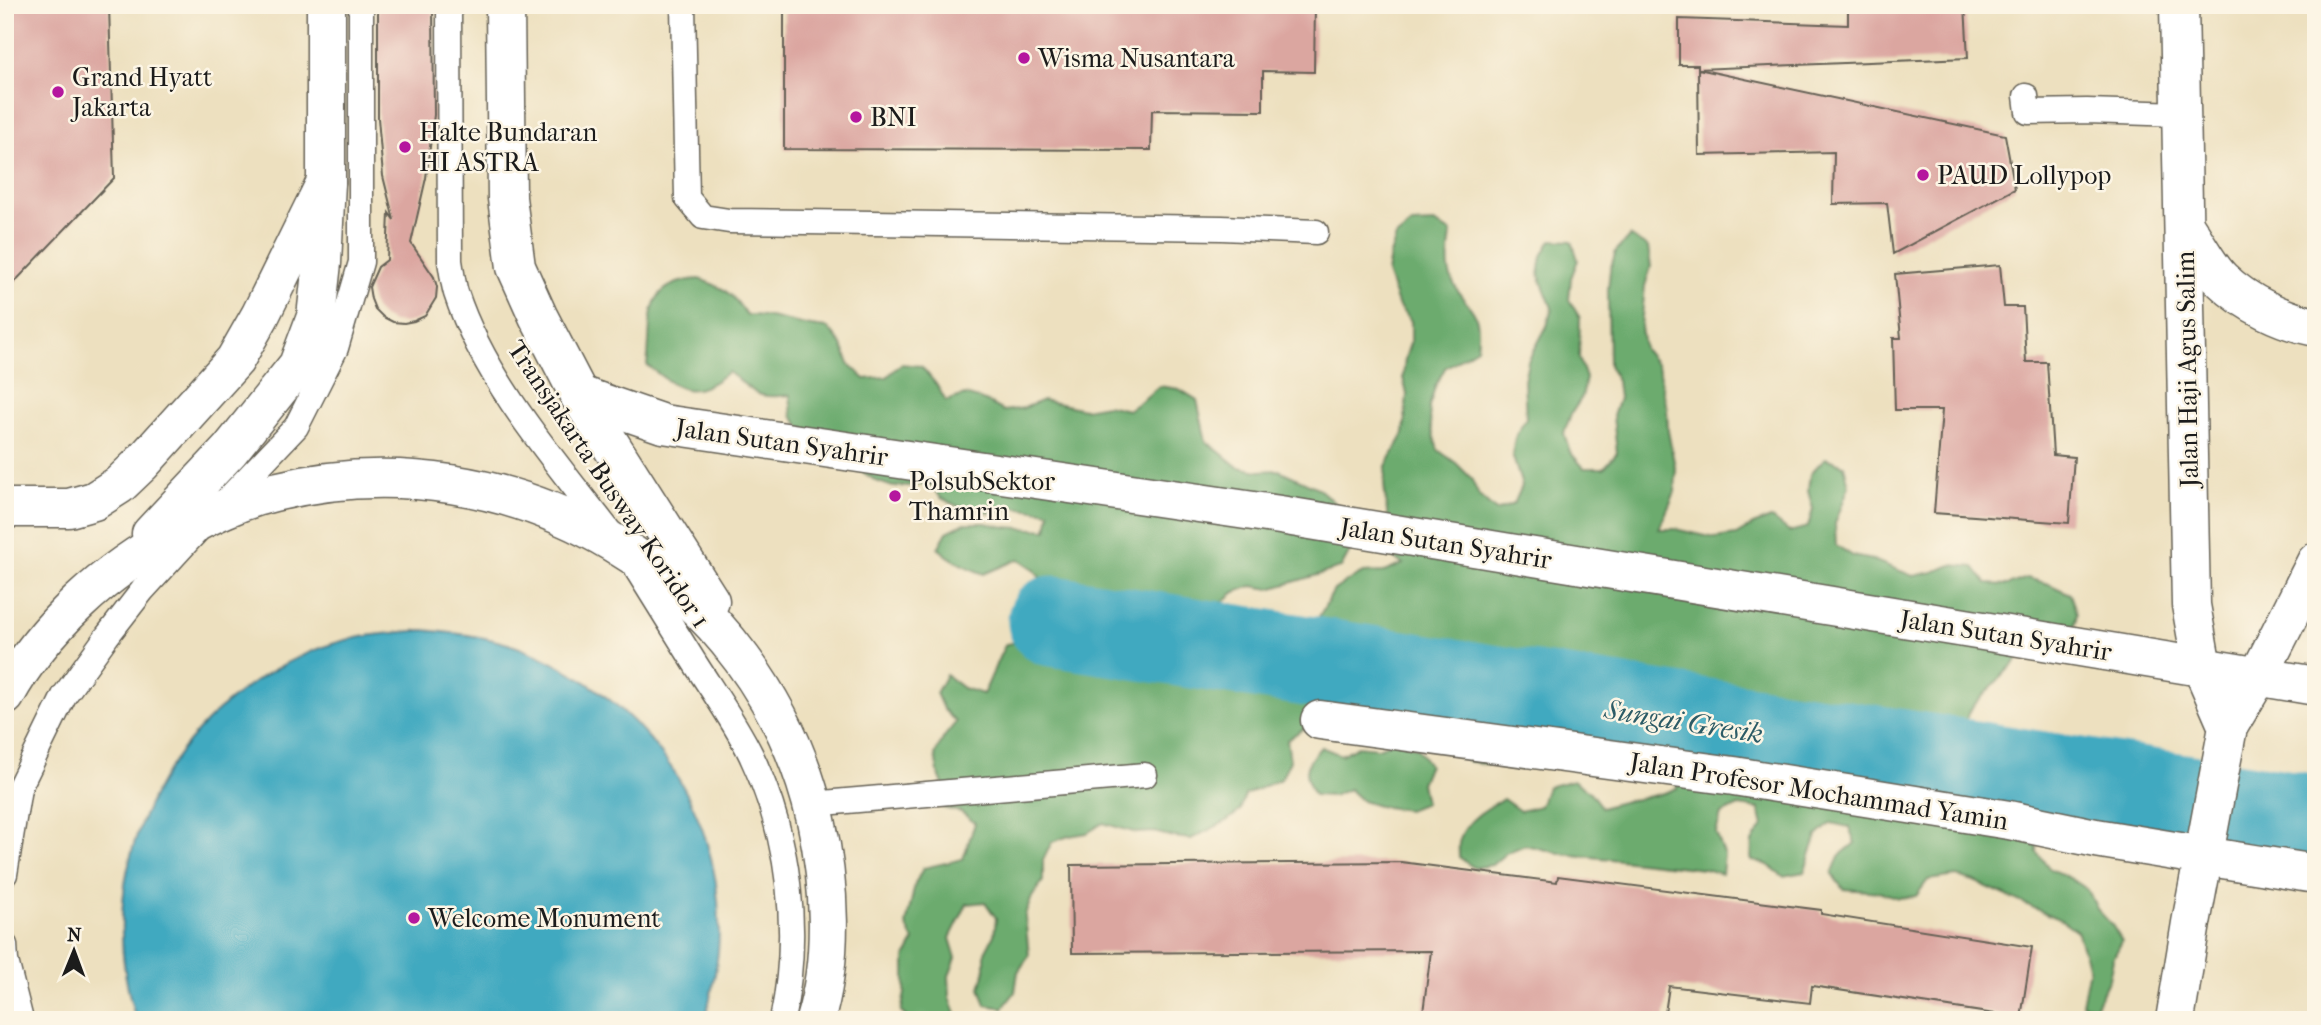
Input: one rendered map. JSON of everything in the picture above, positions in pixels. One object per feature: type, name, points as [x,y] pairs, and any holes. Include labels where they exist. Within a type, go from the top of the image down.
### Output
[{"type":"street","points":[[5,696],[42,642],[78,603],[118,568],[230,450],[298,365],[316,317],[322,263],[326,183],[326,5]]},
{"type":"street","points":[[505,5],[507,198],[516,267],[579,395],[694,575],[773,707],[792,745],[812,804],[822,850],[827,906],[821,999],[814,1020]]},
{"type":"street","name":"Jalan Haji Agus Salim","points":[[2179,5],[2191,605],[2202,667],[2227,736]]},
{"type":"street","points":[[5,508],[69,508],[94,500],[119,485],[141,464],[235,360],[260,316],[326,183]]},
{"type":"street","points":[[2185,226],[2221,280],[2260,307],[2316,327]]},
{"type":"street","name":"Jalan Sutan Syahrir","points":[[579,395],[663,424],[1280,515],[2316,686]]},
{"type":"street","points":[[118,568],[146,549],[215,512],[273,492],[332,481],[394,478],[455,484],[514,498],[571,520],[624,550],[654,569],[708,616],[752,672]]},
{"type":"street","points":[[2175,1020],[2227,736],[2316,562]]},
{"type":"street","name":"Jalan Profesor Mochammad Yamin","points":[[1320,720],[1748,778],[2009,820],[2096,838],[2206,845],[2316,874]]},
{"type":"lane","points":[[5,874],[19,788],[64,696],[135,600],[296,428],[337,348],[361,262],[361,5]]},
{"type":"lane","name":"Transjakarta Busway Koridor 1","points":[[449,5],[450,261],[456,292],[489,369],[624,550],[740,733],[761,776],[776,821],[786,868],[791,916],[791,964],[782,1020]]},
{"type":"lane","points":[[683,5],[687,198],[703,216],[729,221],[1222,228],[1316,232]]},
{"type":"lane","points":[[2026,96],[2028,112],[2181,114]]},
{"type":"lane","points":[[812,804],[1145,775]]},
{"type":"lane","points":[[5,945],[6,961],[21,1020]]},
{"type":"green space","points":[[1434,223],[1451,232],[1451,277],[1475,315],[1478,333],[1477,348],[1445,368],[1435,387],[1429,407],[1431,427],[1438,450],[1471,478],[1479,496],[1496,511],[1514,504],[1522,486],[1512,454],[1516,435],[1526,418],[1524,380],[1528,361],[1547,326],[1552,308],[1539,275],[1542,256],[1551,240],[1572,241],[1578,260],[1571,278],[1569,300],[1580,318],[1579,358],[1586,378],[1582,397],[1571,414],[1564,433],[1570,452],[1584,468],[1604,468],[1617,453],[1613,416],[1619,398],[1617,381],[1609,365],[1608,289],[1616,251],[1630,236],[1648,247],[1651,267],[1645,286],[1641,327],[1644,349],[1658,366],[1676,472],[1675,492],[1659,529],[1675,529],[1715,538],[1736,535],[1771,518],[1789,532],[1808,527],[1813,509],[1808,491],[1810,474],[1825,458],[1844,465],[1849,486],[1835,524],[1836,545],[1853,556],[1873,560],[1913,576],[1952,565],[1974,567],[1987,584],[2008,585],[2027,578],[2049,584],[2070,594],[2077,614],[2073,633],[2022,655],[1972,707],[1964,725],[1929,736],[1910,735],[1879,721],[1841,719],[1790,702],[1772,707],[1756,716],[1738,713],[1688,687],[1669,688],[1654,699],[1621,685],[1584,688],[1566,694],[1549,690],[1532,679],[1515,674],[1443,684],[1397,658],[1359,657],[1324,639],[1317,620],[1334,590],[1363,573],[1384,572],[1403,564],[1388,555],[1381,540],[1388,522],[1384,484],[1386,466],[1404,434],[1407,394],[1403,378],[1411,340],[1411,321],[1399,307],[1387,273],[1396,237],[1412,224]]},
{"type":"green space","points":[[699,279],[727,292],[746,315],[767,316],[828,328],[842,345],[849,364],[865,379],[887,377],[901,364],[921,366],[946,401],[965,395],[1004,411],[1024,408],[1043,400],[1084,409],[1107,405],[1128,410],[1159,386],[1179,389],[1197,400],[1206,441],[1238,467],[1259,471],[1279,470],[1318,488],[1360,533],[1341,568],[1270,589],[1252,586],[1235,592],[1220,604],[1198,603],[1184,608],[1149,599],[1134,590],[1115,590],[1097,595],[1079,591],[1061,592],[1045,585],[1034,569],[1019,559],[984,574],[959,563],[938,548],[947,532],[965,523],[1047,530],[1050,512],[1013,507],[994,513],[957,506],[941,498],[930,484],[893,487],[876,481],[803,430],[792,416],[790,395],[768,396],[755,393],[728,372],[704,387],[686,389],[668,381],[647,365],[653,307],[658,296],[680,282]]},
{"type":"green space","points":[[1120,619],[1153,629],[1165,642],[1177,675],[1196,684],[1216,684],[1231,670],[1235,653],[1255,647],[1298,651],[1317,662],[1328,704],[1320,722],[1287,740],[1290,761],[1281,779],[1245,795],[1240,811],[1225,822],[1191,839],[1154,832],[1137,833],[1103,823],[1087,833],[1052,842],[1043,860],[1043,881],[1032,897],[1025,915],[1029,956],[1018,972],[1015,992],[1003,1008],[986,1005],[980,988],[985,970],[985,952],[994,935],[996,918],[985,902],[967,904],[950,938],[956,958],[949,976],[950,997],[957,1016],[954,1020],[909,1020],[901,1012],[905,993],[905,958],[914,941],[906,925],[915,884],[923,868],[963,859],[975,823],[961,812],[943,808],[945,788],[938,773],[935,754],[956,722],[943,709],[936,693],[946,675],[963,688],[983,694],[1006,644],[1038,641],[1069,647],[1098,621]]},
{"type":"green space","points":[[1478,697],[1498,697],[1542,704],[1559,716],[1578,724],[1596,717],[1612,705],[1633,708],[1673,722],[1694,726],[1732,743],[1753,738],[1772,744],[1792,739],[1812,740],[1876,757],[1894,768],[1916,771],[1934,765],[1955,764],[1974,771],[1996,769],[2015,760],[2034,757],[2062,774],[2111,793],[2120,813],[2115,833],[2038,832],[2037,852],[2050,869],[2088,890],[2097,909],[2122,941],[2113,959],[2109,979],[2095,1007],[2082,1004],[2089,968],[2077,931],[2063,921],[1974,881],[1957,876],[1928,880],[1916,896],[1898,898],[1881,892],[1843,889],[1832,874],[1839,856],[1855,843],[1849,827],[1831,823],[1817,836],[1804,872],[1783,876],[1768,865],[1751,860],[1752,842],[1763,826],[1759,809],[1739,806],[1721,814],[1716,833],[1724,854],[1722,874],[1704,869],[1563,854],[1525,845],[1506,853],[1492,865],[1474,868],[1459,857],[1460,839],[1472,820],[1503,799],[1520,811],[1540,806],[1547,787],[1573,780],[1589,791],[1602,808],[1677,788],[1675,771],[1505,760],[1486,764],[1467,761],[1455,747],[1391,715],[1402,698],[1448,705],[1463,711]]},
{"type":"green space","points":[[1397,740],[1417,748],[1429,765],[1421,783],[1425,803],[1408,810],[1378,806],[1362,801],[1349,789],[1333,796],[1314,795],[1306,770],[1321,747],[1341,755],[1358,746],[1378,748]]},
{"type":"water","points":[[423,630],[494,640],[560,666],[599,691],[634,722],[664,757],[688,796],[705,838],[716,884],[718,953],[705,1020],[136,1020],[123,960],[123,902],[134,845],[155,793],[186,745],[226,704],[274,670],[340,642]]},
{"type":"building","name":"Grand Hyatt Jakarta","points":[[5,5],[109,5],[114,178],[5,292]]},
{"type":"building","name":"Halte Bundaran HI ASTRA","points":[[378,5],[433,5],[434,115],[426,178],[411,243],[434,277],[436,298],[425,316],[404,323],[393,322],[375,309],[369,287],[378,267],[387,260],[389,213],[394,220],[383,176],[378,118]]},
{"type":"building","name":"Wisma Nusantara","points":[[784,5],[1315,5],[1314,72],[1263,71],[1263,111],[1152,110],[1151,150],[784,149]]},
{"type":"building","points":[[1848,5],[1965,5],[1968,58],[1698,69],[1698,65],[1679,65],[1679,19],[1848,25]]},
{"type":"building","points":[[1698,69],[2005,135],[2015,189],[1893,254],[1887,203],[1833,204],[1834,152],[1699,155]]},
{"type":"building","points":[[2000,265],[2004,307],[2023,307],[2026,362],[2047,362],[2053,455],[2074,457],[2069,523],[1934,513],[1942,410],[1895,410],[1893,338],[1901,338],[1895,274]]},
{"type":"building","points":[[1401,862],[1557,882],[1558,876],[1821,910],[1821,914],[2032,947],[2021,1018],[1812,986],[1810,1003],[1669,986],[1664,1020],[1422,1020],[1431,951],[1072,953],[1071,865]]},
{"type":"waterway","name":"Sungai Gresik","points":[[1053,621],[2316,820]]},
{"type":"place","name":"Wisma Nusantara","points":[[1024,58]]},
{"type":"place","name":"Grand Hyatt Jakarta","points":[[58,92]]},
{"type":"place","name":"BNI","points":[[856,117]]},
{"type":"place","name":"Halte Bundaran HI ASTRA","points":[[405,147]]},
{"type":"place","name":"PAUD Lollypop","points":[[1923,175]]},
{"type":"place","name":"PolsubSektor Thamrin","points":[[895,496]]},
{"type":"place","name":"Welcome Monument","points":[[414,918]]}]
